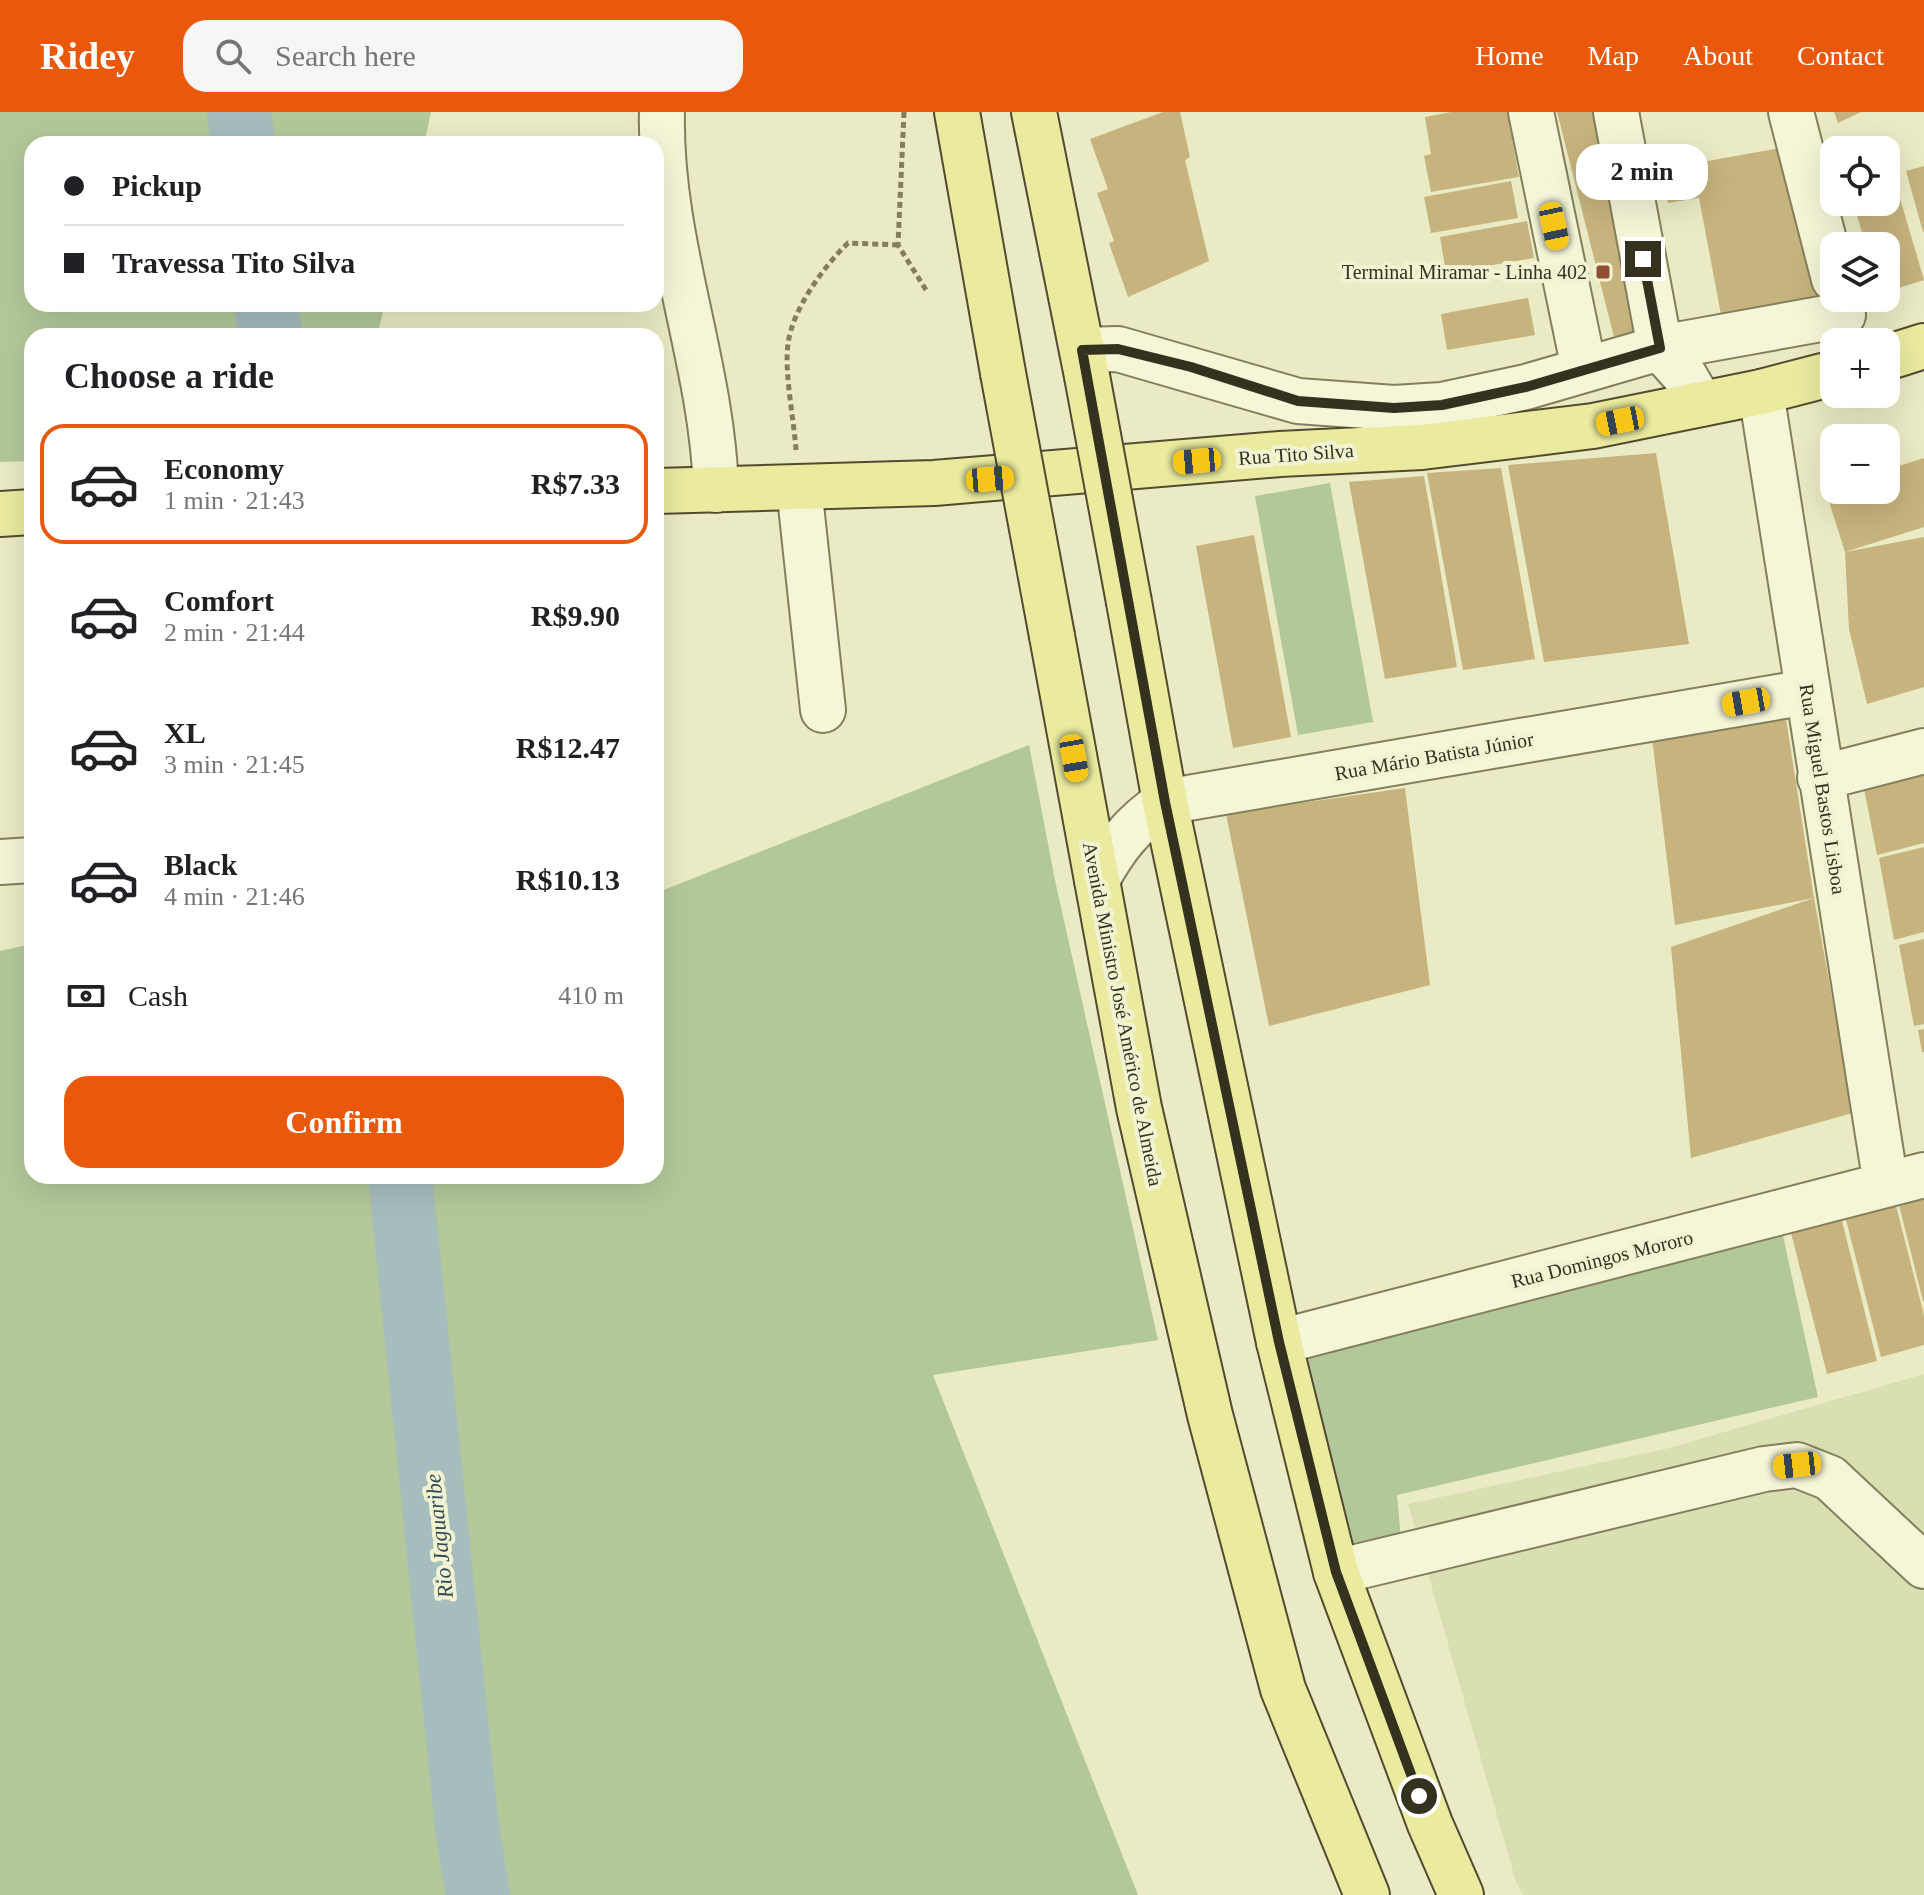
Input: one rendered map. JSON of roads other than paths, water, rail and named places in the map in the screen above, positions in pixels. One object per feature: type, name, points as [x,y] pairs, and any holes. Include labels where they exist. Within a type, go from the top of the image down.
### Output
[{"type":"main road","name":"Avenida Ministro José Américo de Almeida","points":[[957,112],[1139,1108],[1210,1415],[1283,1689],[1367,1895]]},
{"type":"main road","points":[[1036,112],[1165,802],[1279,1342],[1336,1572],[1430,1824],[1461,1895]]},
{"type":"main road","points":[[1900,354],[1924,346]]},
{"type":"main road","name":"Rua Tito Silva","points":[[664,491],[934,483],[1280,454],[1422,447],[1593,426],[1761,392],[1820,377]]},
{"type":"main road","points":[[0,514],[24,512]]},
{"type":"street","points":[[661,136],[662,112]]},
{"type":"street","points":[[1531,112],[1584,369]]},
{"type":"street","points":[[1616,112],[1660,348],[1684,375],[1701,404]]},
{"type":"street","points":[[1791,112],[1821,232]]},
{"type":"street","points":[[664,180],[668,218],[715,442],[716,490]]},
{"type":"street","points":[[1085,363],[1118,349],[1191,367],[1298,401],[1394,408],[1442,405],[1526,387],[1660,348],[1827,312]]},
{"type":"street","name":"Rua Miguel Bastos Lisboa","points":[[1761,392],[1820,778],[1905,1180]]},
{"type":"street","points":[[799,487],[823,710]]},
{"type":"street","name":"Rua Mário Batista Júnior","points":[[1097,880],[1121,838],[1165,802],[1807,692]]},
{"type":"street","points":[[1820,778],[1924,751]]},
{"type":"street","points":[[0,862],[24,860]]},
{"type":"street","name":"Rua Domingos Mororo","points":[[1279,1342],[1905,1180]]},
{"type":"street","points":[[1336,1572],[1764,1469],[1797,1465],[1830,1478],[1924,1566]]},
{"type":"waterway","name":"Rio Jaguaribe","points":[[239,112],[242,136]]},
{"type":"waterway","name":"Rio Jaguaribe","points":[[267,312],[269,328]]},
{"type":"waterway","name":"Rio Jaguaribe","points":[[401,1184],[467,1828],[478,1895]]},
{"type":"place","name":"Terminal Miramar - Linha 402","points":[[1603,272]]}]
